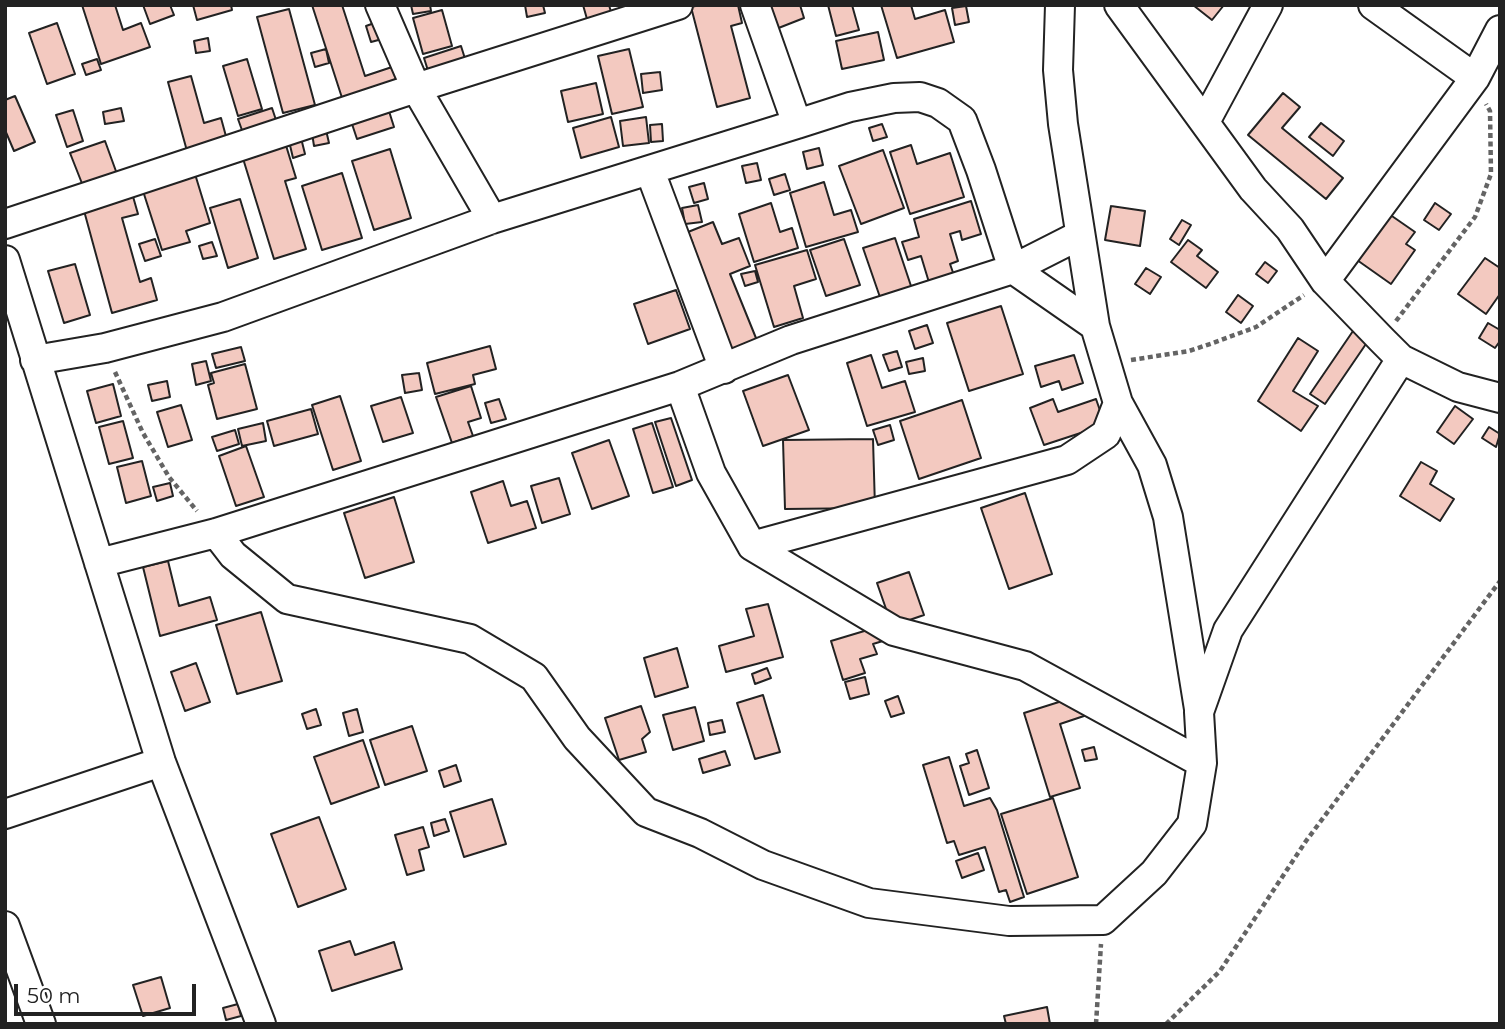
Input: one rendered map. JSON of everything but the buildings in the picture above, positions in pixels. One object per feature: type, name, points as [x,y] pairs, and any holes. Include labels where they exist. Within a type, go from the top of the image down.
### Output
[{"type":"street","points":[[380,5],[416,88],[492,219]]},
{"type":"street","points":[[5,224],[416,88],[678,5]]},
{"type":"street","points":[[755,5],[797,124]]},
{"type":"street","points":[[216,533],[233,555],[287,600],[470,639],[523,670],[534,677],[577,738],[646,812],[700,833],[763,865],[869,903],[1009,921],[1102,920],[1154,873],[1192,824],[1202,763],[1199,712],[1168,517],[1152,465],[1118,403],[1095,326],[1058,70],[1060,5]]},
{"type":"street","points":[[1119,5],[1161,67],[1253,189],[1290,229],[1325,281],[1392,349],[1458,387],[1500,398]]},
{"type":"street","points":[[1205,122],[1268,5]]},
{"type":"street","points":[[1373,5],[1475,78]]},
{"type":"street","points":[[1325,281],[1475,78],[1500,30]]},
{"type":"street","points":[[35,360],[105,348],[273,301],[363,264],[492,219],[797,124],[894,98],[920,97],[938,103],[962,120],[1013,269],[1095,326]]},
{"type":"street","points":[[650,171],[724,369]]},
{"type":"street","points":[[99,563],[216,533],[680,386],[791,340],[1013,269],[1080,235]]},
{"type":"street","points":[[5,260],[161,762],[261,1024]]},
{"type":"street","points":[[1199,712],[1228,630],[1392,349]]},
{"type":"street","points":[[680,386],[711,473],[752,546],[894,631],[1025,666],[1202,763]]},
{"type":"street","points":[[752,546],[1067,460],[1106,434],[1118,403]]},
{"type":"street","points":[[5,814],[161,762]]},
{"type":"street","points":[[5,926],[41,1024]]},
{"type":"path","points":[[1392,349],[1475,217],[1491,174],[1490,111],[1475,78]]},
{"type":"path","points":[[1108,364],[1189,351],[1255,327],[1285,309]]},
{"type":"path","points":[[105,348],[143,433],[169,477],[216,533]]},
{"type":"path","points":[[1166,1024],[1220,971],[1306,841],[1500,581]]},
{"type":"path","points":[[1096,1024],[1102,920]]}]
